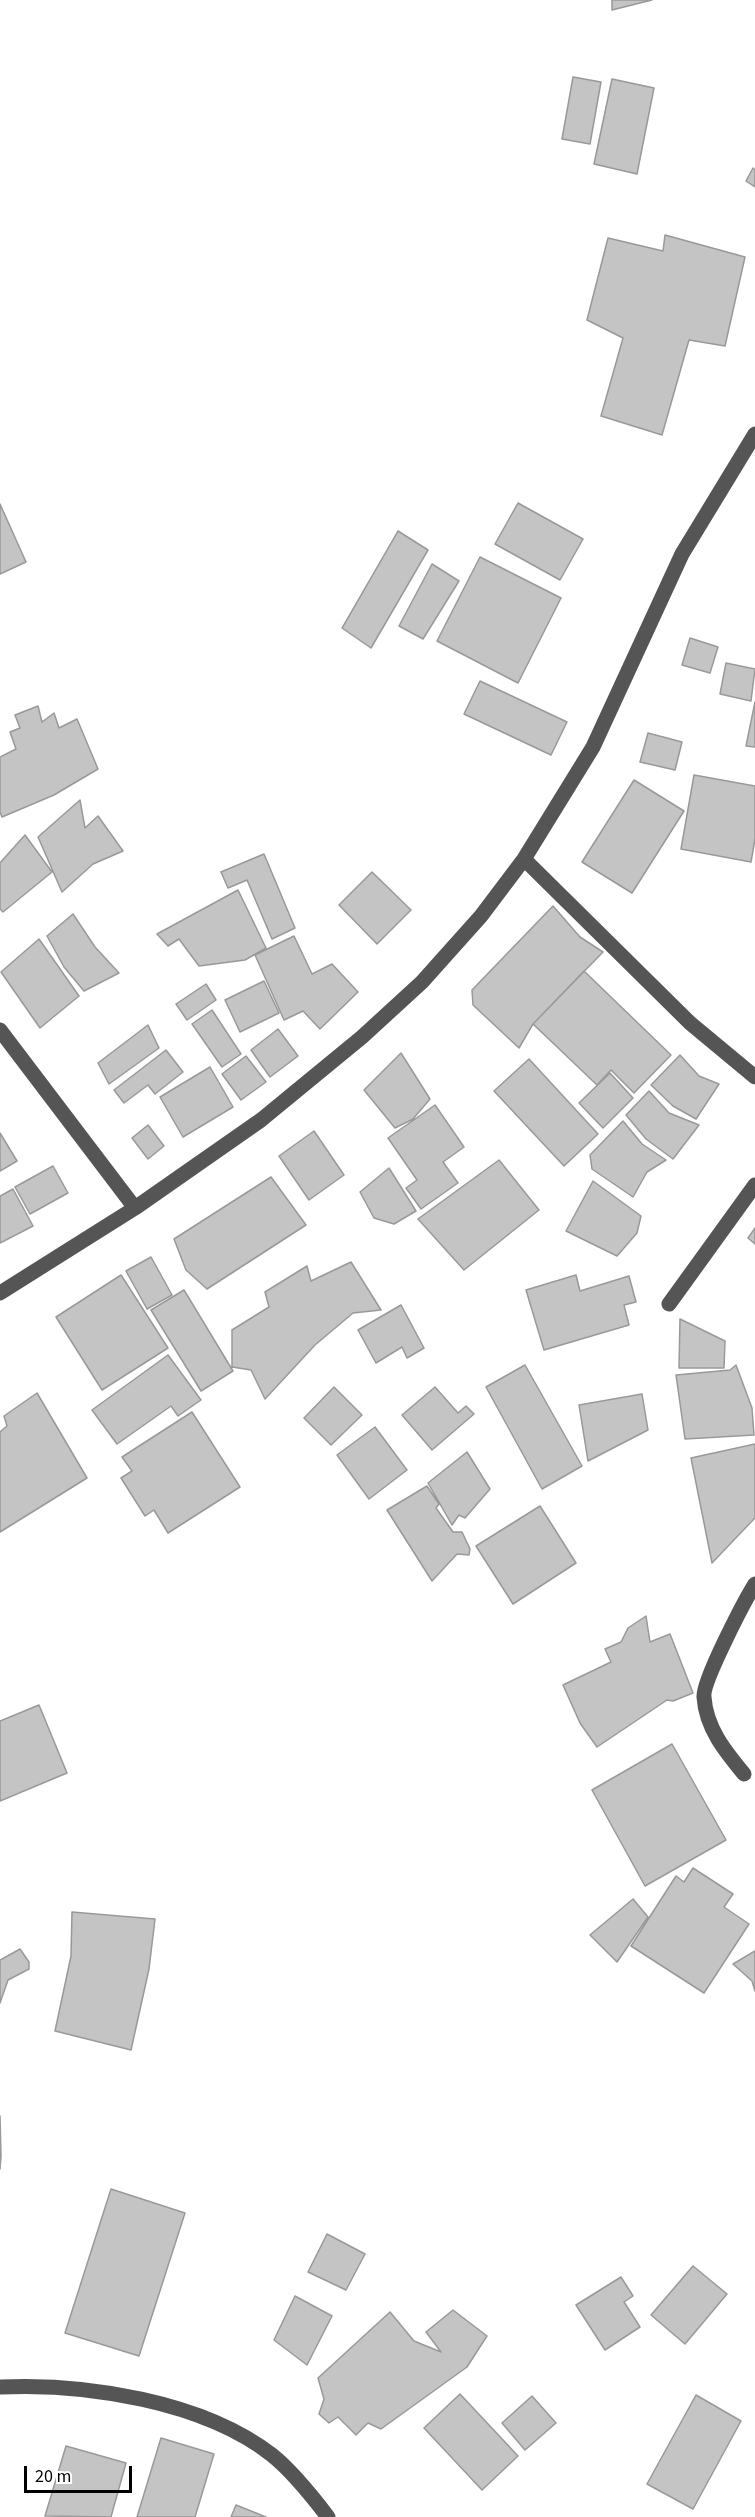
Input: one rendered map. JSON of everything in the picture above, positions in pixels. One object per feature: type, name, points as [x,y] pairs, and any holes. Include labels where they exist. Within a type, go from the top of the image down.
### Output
[{"type":"street","points":[[0,1293],[135,1208],[261,1120],[363,1037],[422,981],[481,916],[524,859],[592,747],[682,554],[755,434]]},
{"type":"street","points":[[524,859],[690,1023],[755,1077]]},
{"type":"street","points":[[0,1030],[135,1208]]},
{"type":"street","points":[[669,1304],[755,1185]]},
{"type":"street","points":[[744,1774],[716,1740],[703,1696],[737,1613],[755,1584]]},
{"type":"street","points":[[0,2387],[38,2385],[159,2402],[230,2428],[273,2456],[328,2517]]},
{"type":"building","points":[[612,0],[652,0],[612,10]]},
{"type":"building","points":[[573,77],[601,82],[590,144],[562,139]]},
{"type":"building","points":[[612,79],[654,88],[637,174],[594,164]]},
{"type":"building","points":[[753,168],[755,170],[755,187],[746,181]]},
{"type":"building","points":[[665,235],[745,257],[725,346],[689,340],[662,435],[601,416],[623,338],[587,320],[608,238],[663,251]]},
{"type":"building","points":[[518,503],[583,539],[560,580],[495,544]]},
{"type":"building","points":[[0,504],[26,562],[0,574]]},
{"type":"building","points":[[398,531],[428,550],[371,648],[342,628]]},
{"type":"building","points":[[480,557],[561,598],[518,683],[437,641]]},
{"type":"building","points":[[432,564],[459,581],[423,639],[399,626]]},
{"type":"building","points":[[690,638],[718,647],[710,673],[682,665]]},
{"type":"building","points":[[726,663],[755,669],[751,701],[720,694]]},
{"type":"building","points":[[480,681],[567,722],[551,755],[464,714]]},
{"type":"building","points":[[755,702],[755,747],[746,746]]},
{"type":"building","points":[[38,706],[42,722],[54,713],[59,728],[77,719],[98,769],[54,795],[2,817],[0,812],[0,757],[16,749],[10,732],[20,728],[15,715]]},
{"type":"building","points":[[648,733],[682,742],[675,770],[640,762]]},
{"type":"building","points":[[694,775],[755,786],[755,839],[751,862],[681,849]]},
{"type":"building","points":[[634,780],[684,811],[632,893],[582,862]]},
{"type":"building","points":[[80,800],[85,828],[98,816],[123,851],[93,864],[62,892],[38,837]]},
{"type":"building","points":[[25,835],[52,872],[3,912],[0,909],[0,863]]},
{"type":"building","points":[[264,854],[295,928],[272,939],[247,880],[228,888],[221,872]]},
{"type":"building","points":[[372,872],[411,910],[377,944],[339,905]]},
{"type":"building","points":[[238,890],[266,948],[245,960],[199,966],[179,939],[168,946],[157,934]]},
{"type":"building","points":[[553,906],[580,937],[603,952],[533,1024],[519,1048],[473,1005],[472,990]]},
{"type":"building","points":[[73,914],[95,947],[119,973],[84,991],[64,967],[47,936]]},
{"type":"building","points":[[294,936],[312,974],[332,964],[358,992],[320,1029],[303,1011],[284,1020],[255,955]]},
{"type":"building","points":[[39,939],[79,996],[40,1028],[1,972]]},
{"type":"building","points":[[584,971],[671,1055],[634,1093],[611,1070],[597,1085],[533,1024]]},
{"type":"building","points":[[264,981],[279,1013],[240,1032],[225,1000]]},
{"type":"building","points":[[206,984],[216,1000],[187,1020],[176,1004]]},
{"type":"building","points":[[212,1010],[241,1054],[222,1067],[192,1024]]},
{"type":"building","points":[[148,1025],[159,1048],[109,1084],[98,1063]]},
{"type":"building","points":[[278,1029],[298,1056],[270,1077],[251,1050]]},
{"type":"building","points":[[166,1050],[183,1072],[155,1094],[148,1085],[124,1103],[114,1090]]},
{"type":"building","points":[[401,1053],[430,1099],[413,1119],[395,1128],[364,1090]]},
{"type":"building","points":[[680,1055],[699,1076],[719,1084],[696,1119],[673,1106],[651,1085]]},
{"type":"building","points":[[246,1056],[266,1082],[241,1100],[222,1074]]},
{"type":"building","points":[[529,1059],[598,1134],[564,1166],[494,1091]]},
{"type":"building","points":[[210,1067],[233,1107],[183,1137],[160,1097]]},
{"type":"building","points":[[610,1073],[633,1098],[603,1128],[579,1103]]},
{"type":"building","points":[[649,1091],[669,1113],[699,1125],[673,1159],[646,1139],[626,1115]]},
{"type":"building","points":[[435,1105],[464,1147],[443,1162],[458,1183],[421,1209],[406,1188],[417,1180],[388,1138]]},
{"type":"building","points":[[623,1121],[642,1144],[666,1160],[647,1172],[633,1197],[592,1169],[590,1155]]},
{"type":"building","points":[[148,1125],[164,1146],[148,1159],[132,1138]]},
{"type":"building","points":[[314,1131],[344,1175],[309,1200],[279,1156]]},
{"type":"building","points":[[0,1133],[17,1161],[0,1171]]},
{"type":"building","points":[[499,1160],[539,1210],[464,1270],[418,1219]]},
{"type":"building","points":[[53,1166],[68,1193],[30,1214],[15,1187]]},
{"type":"building","points":[[389,1168],[416,1211],[394,1224],[374,1218],[360,1192]]},
{"type":"building","points":[[271,1177],[306,1225],[207,1289],[186,1270],[174,1239]]},
{"type":"building","points":[[593,1181],[641,1216],[637,1233],[617,1256],[566,1231]]},
{"type":"building","points":[[13,1189],[33,1226],[0,1243],[0,1196]]},
{"type":"building","points":[[755,1228],[755,1244],[748,1238]]},
{"type":"building","points":[[151,1257],[172,1295],[147,1309],[126,1271]]},
{"type":"building","points":[[351,1262],[381,1310],[353,1313],[315,1345],[265,1399],[251,1370],[232,1367],[232,1330],[269,1307],[265,1292],[307,1266],[311,1281]]},
{"type":"building","points":[[121,1275],[168,1348],[102,1390],[56,1317]]},
{"type":"building","points":[[576,1275],[580,1291],[629,1276],[636,1302],[624,1305],[629,1325],[544,1350],[526,1290]]},
{"type":"building","points":[[184,1290],[233,1371],[201,1391],[151,1310]]},
{"type":"building","points":[[401,1305],[424,1348],[407,1358],[402,1347],[376,1363],[358,1330]]},
{"type":"building","points":[[680,1319],[725,1341],[724,1368],[679,1368]]},
{"type":"building","points":[[168,1355],[201,1400],[178,1416],[171,1406],[117,1444],[92,1410]]},
{"type":"building","points":[[525,1365],[582,1466],[542,1489],[486,1387]]},
{"type":"building","points":[[736,1365],[752,1408],[754,1435],[685,1439],[676,1375],[730,1370]]},
{"type":"building","points":[[334,1387],[362,1415],[331,1445],[304,1418]]},
{"type":"building","points":[[435,1387],[458,1413],[466,1406],[474,1414],[432,1450],[402,1415]]},
{"type":"building","points":[[37,1393],[87,1478],[0,1532],[0,1432],[7,1426],[4,1416]]},
{"type":"building","points":[[642,1394],[648,1430],[588,1461],[579,1405]]},
{"type":"building","points":[[192,1412],[240,1487],[168,1533],[154,1510],[145,1516],[121,1478],[132,1471],[122,1457]]},
{"type":"building","points":[[375,1427],[407,1470],[369,1499],[337,1455]]},
{"type":"building","points":[[755,1444],[755,1518],[712,1563],[691,1458]]},
{"type":"building","points":[[467,1452],[490,1489],[465,1518],[459,1515],[452,1525],[428,1483]]},
{"type":"building","points":[[427,1486],[439,1504],[436,1508],[453,1532],[462,1532],[470,1549],[469,1555],[457,1554],[432,1581],[387,1510]]},
{"type":"building","points":[[540,1506],[576,1563],[513,1604],[476,1546]]},
{"type":"building","points":[[646,1616],[650,1642],[670,1634],[693,1693],[673,1701],[667,1700],[597,1747],[580,1723],[563,1685],[611,1662],[605,1649],[621,1642],[628,1628]]},
{"type":"building","points":[[39,1705],[67,1773],[0,1801],[0,1721]]},
{"type":"building","points":[[672,1744],[726,1840],[645,1886],[592,1790]]},
{"type":"building","points":[[693,1868],[733,1894],[724,1907],[749,1924],[704,1993],[631,1946],[676,1876],[684,1882]]},
{"type":"building","points":[[633,1899],[648,1917],[617,1962],[590,1935]]},
{"type":"building","points":[[72,1912],[155,1919],[149,1969],[131,2050],[55,2031],[71,1956]]},
{"type":"building","points":[[20,1949],[29,1962],[29,1969],[8,1980],[0,2003],[0,1960]]},
{"type":"building","points":[[755,1951],[755,1991],[752,1981],[733,1964]]},
{"type":"building","points":[[0,2116],[1,2156],[0,2169]]},
{"type":"building","points":[[111,2189],[185,2213],[139,2356],[65,2333]]},
{"type":"building","points":[[327,2234],[365,2254],[346,2290],[308,2272]]},
{"type":"building","points":[[693,2266],[727,2294],[685,2344],[651,2315]]},
{"type":"building","points":[[621,2277],[633,2296],[624,2302],[640,2327],[605,2350],[576,2305]]},
{"type":"building","points":[[295,2296],[332,2316],[307,2365],[274,2340]]},
{"type":"building","points":[[453,2310],[487,2336],[467,2367],[381,2429],[368,2423],[356,2435],[338,2417],[329,2423],[319,2414],[324,2399],[318,2378],[390,2312],[414,2341],[441,2352],[426,2332]]},
{"type":"building","points":[[460,2394],[518,2456],[482,2490],[424,2428]]},
{"type":"building","points":[[696,2395],[741,2421],[693,2509],[647,2484]]},
{"type":"building","points":[[532,2396],[556,2423],[525,2450],[502,2423]]},
{"type":"building","points":[[161,2438],[214,2454],[195,2517],[137,2517]]},
{"type":"building","points":[[66,2446],[126,2463],[111,2517],[45,2516]]},
{"type":"building","points":[[236,2505],[266,2517],[231,2517]]}]
